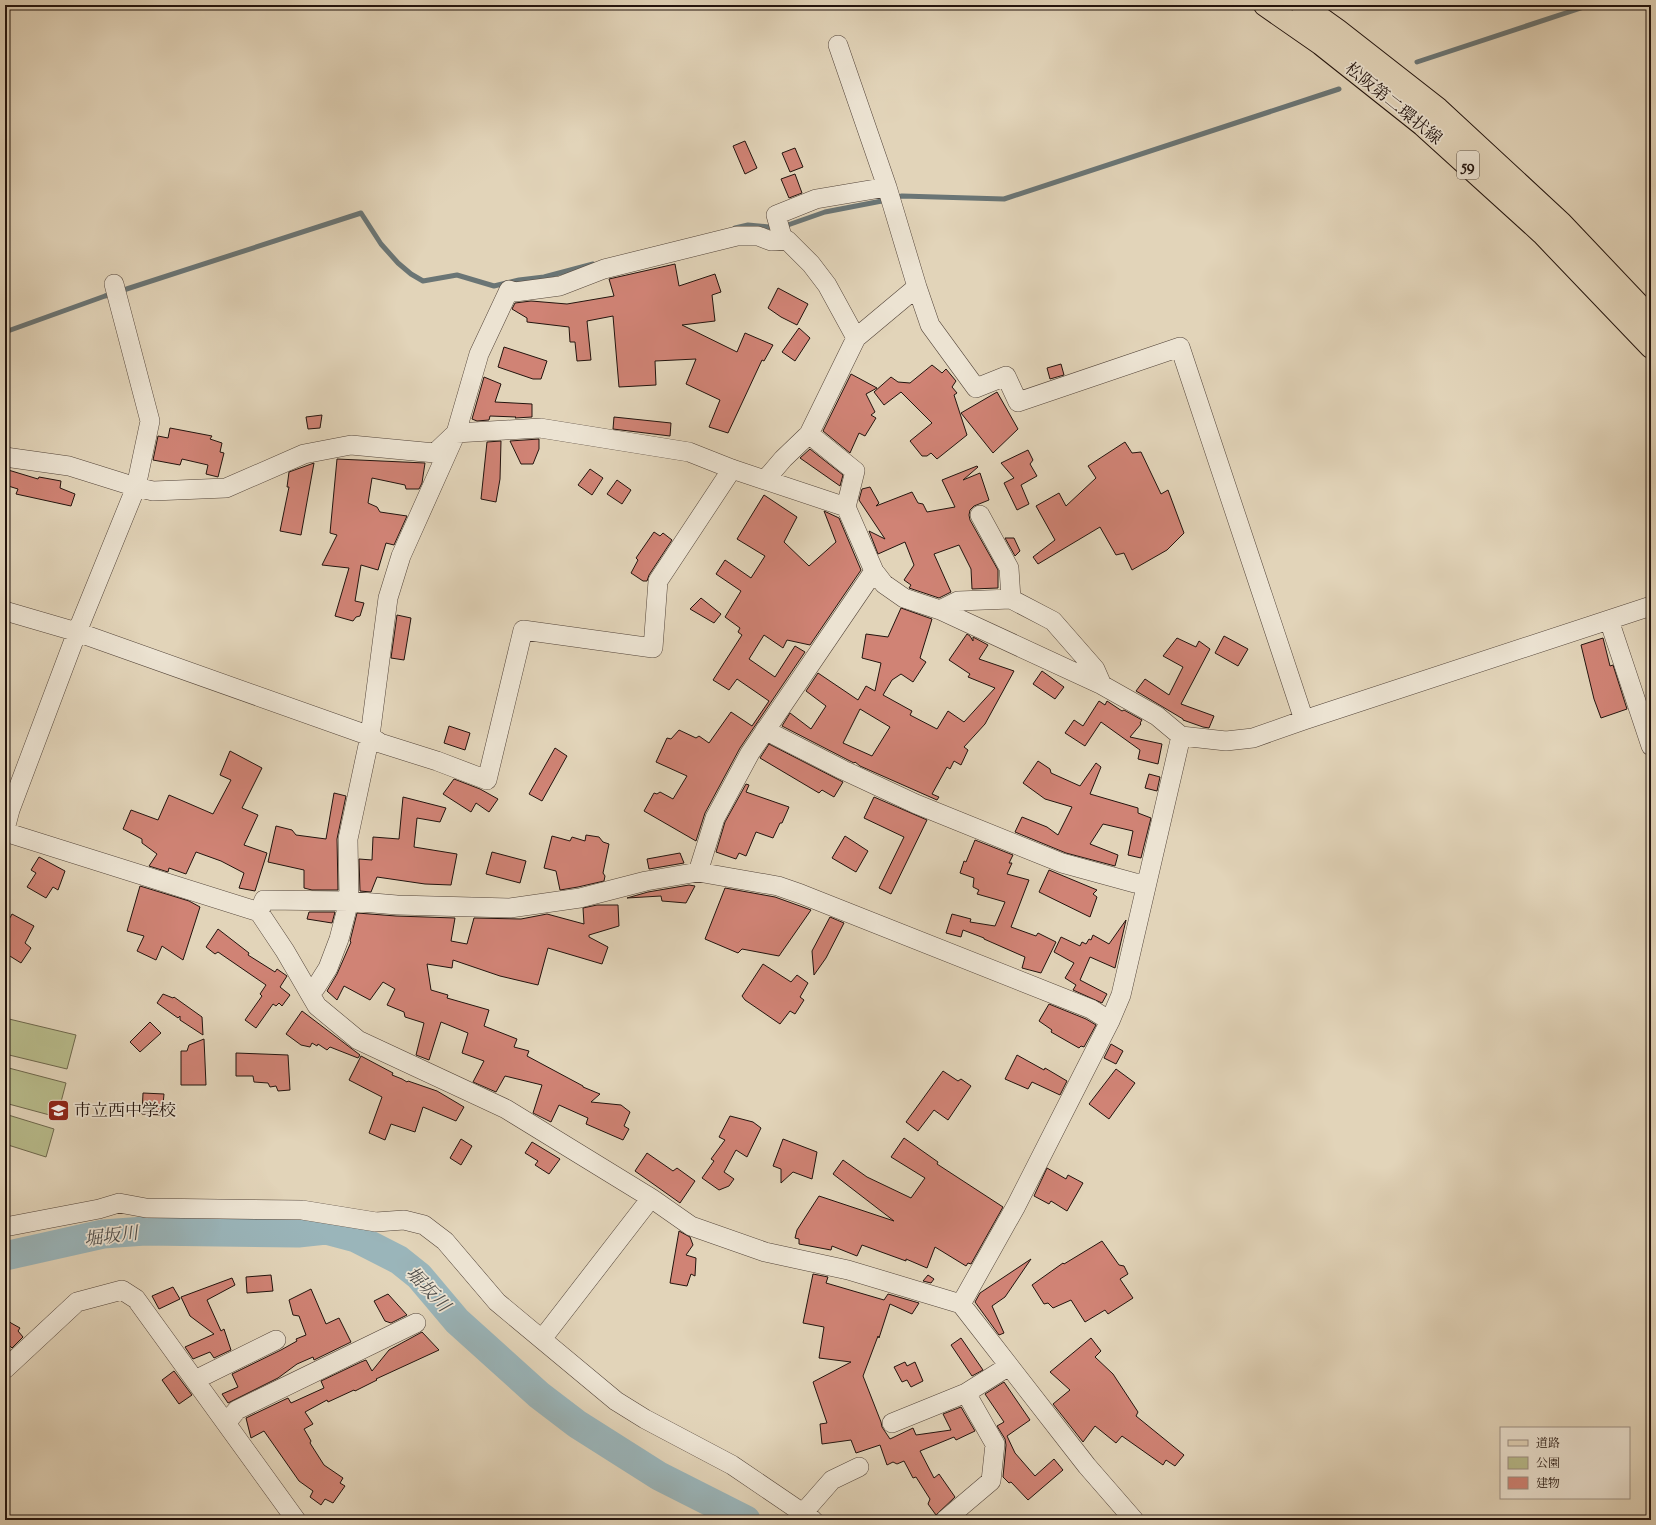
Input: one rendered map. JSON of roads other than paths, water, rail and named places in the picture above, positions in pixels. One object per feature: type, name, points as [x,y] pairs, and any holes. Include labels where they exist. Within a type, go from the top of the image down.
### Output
[{"type":"main road","name":"松阪第二環状線","points":[[1264,5],[1321,44],[1423,124],[1542,233],[1651,347]]},
{"type":"main road","name":"松阪第二環状線","points":[[1302,5],[1337,30],[1438,109],[1561,222],[1651,318]]},
{"type":"street","points":[[838,45],[887,188],[930,325],[976,388],[1006,376],[1018,402],[1180,347],[1304,720]]},
{"type":"street","points":[[782,239],[776,215],[816,199],[887,188]]},
{"type":"street","points":[[310,993],[316,987],[328,968],[339,939],[349,901],[348,839],[370,736],[388,598],[401,556],[456,433],[479,354],[509,290],[515,292],[560,286],[604,269],[737,236],[758,236],[771,241],[782,239],[787,240],[812,264],[827,285],[856,338]]},
{"type":"street","points":[[114,284],[150,421],[136,487],[77,632],[10,810],[5,831],[259,912],[285,951],[317,1006],[358,1040],[506,1109],[651,1198],[690,1226],[765,1252],[848,1270],[961,1304],[1087,1466],[1134,1520]]},
{"type":"street","points":[[766,480],[783,458],[809,434],[856,338],[917,286]]},
{"type":"street","points":[[5,458],[69,466],[153,491],[226,488],[304,454],[352,445],[435,452],[456,433],[540,428],[689,452],[732,469],[846,507]]},
{"type":"street","points":[[809,434],[855,471],[846,507],[874,571],[884,584],[904,598],[940,610],[1102,685],[1157,716],[1181,736],[1226,741],[1252,738],[1651,606]]},
{"type":"street","points":[[5,611],[77,632],[370,736],[380,743],[437,761],[487,780],[523,630],[653,648],[658,581],[732,469]]},
{"type":"street","points":[[980,515],[1009,568],[1011,599]]},
{"type":"street","points":[[698,872],[715,818],[750,753],[874,571]]},
{"type":"street","points":[[940,610],[958,601],[1011,599],[1053,621],[1095,669],[1102,685]]},
{"type":"street","points":[[1609,620],[1651,746]]},
{"type":"street","points":[[765,730],[843,770],[910,800],[1062,863],[1136,883],[1146,883]]},
{"type":"street","points":[[961,1304],[1016,1206],[1110,1021],[1121,995],[1181,736]]},
{"type":"street","points":[[259,912],[264,900],[349,901],[397,905],[510,908],[580,898],[646,881],[698,872],[778,886],[801,894],[1091,1009],[1110,1021]]},
{"type":"street","points":[[542,1339],[651,1198]]},
{"type":"street","points":[[5,1227],[119,1203],[146,1208],[302,1210],[376,1222],[404,1220],[424,1225],[445,1241],[497,1302],[616,1401],[645,1419],[732,1465],[808,1517],[832,1480],[859,1467]]},
{"type":"street","points":[[5,1369],[77,1302],[122,1290],[136,1299],[296,1520]]},
{"type":"street","points":[[226,1423],[237,1410],[416,1323]]},
{"type":"street","points":[[195,1380],[276,1340]]},
{"type":"street","points":[[892,1423],[966,1393],[1009,1366]]},
{"type":"street","points":[[945,1520],[991,1481],[995,1444],[966,1393]]},
{"type":"waterway","points":[[1417,62],[1590,5]]},
{"type":"waterway","points":[[894,198],[902,196],[1004,199],[1339,89]]},
{"type":"waterway","points":[[735,228],[748,225],[769,227],[785,226],[825,212],[887,200]]},
{"type":"waterway","points":[[5,332],[105,296],[361,213],[381,244],[398,263],[411,274],[423,281],[457,275],[494,286],[519,280],[544,277],[593,264]]},
{"type":"waterway","name":"堀坂川","points":[[5,1256],[103,1234],[145,1231],[298,1233],[326,1230],[356,1238],[399,1260],[419,1276],[457,1321],[539,1395],[577,1424],[659,1476],[746,1520]]},
{"type":"place","name":"市立西中学校","points":[[59,1110]]}]
